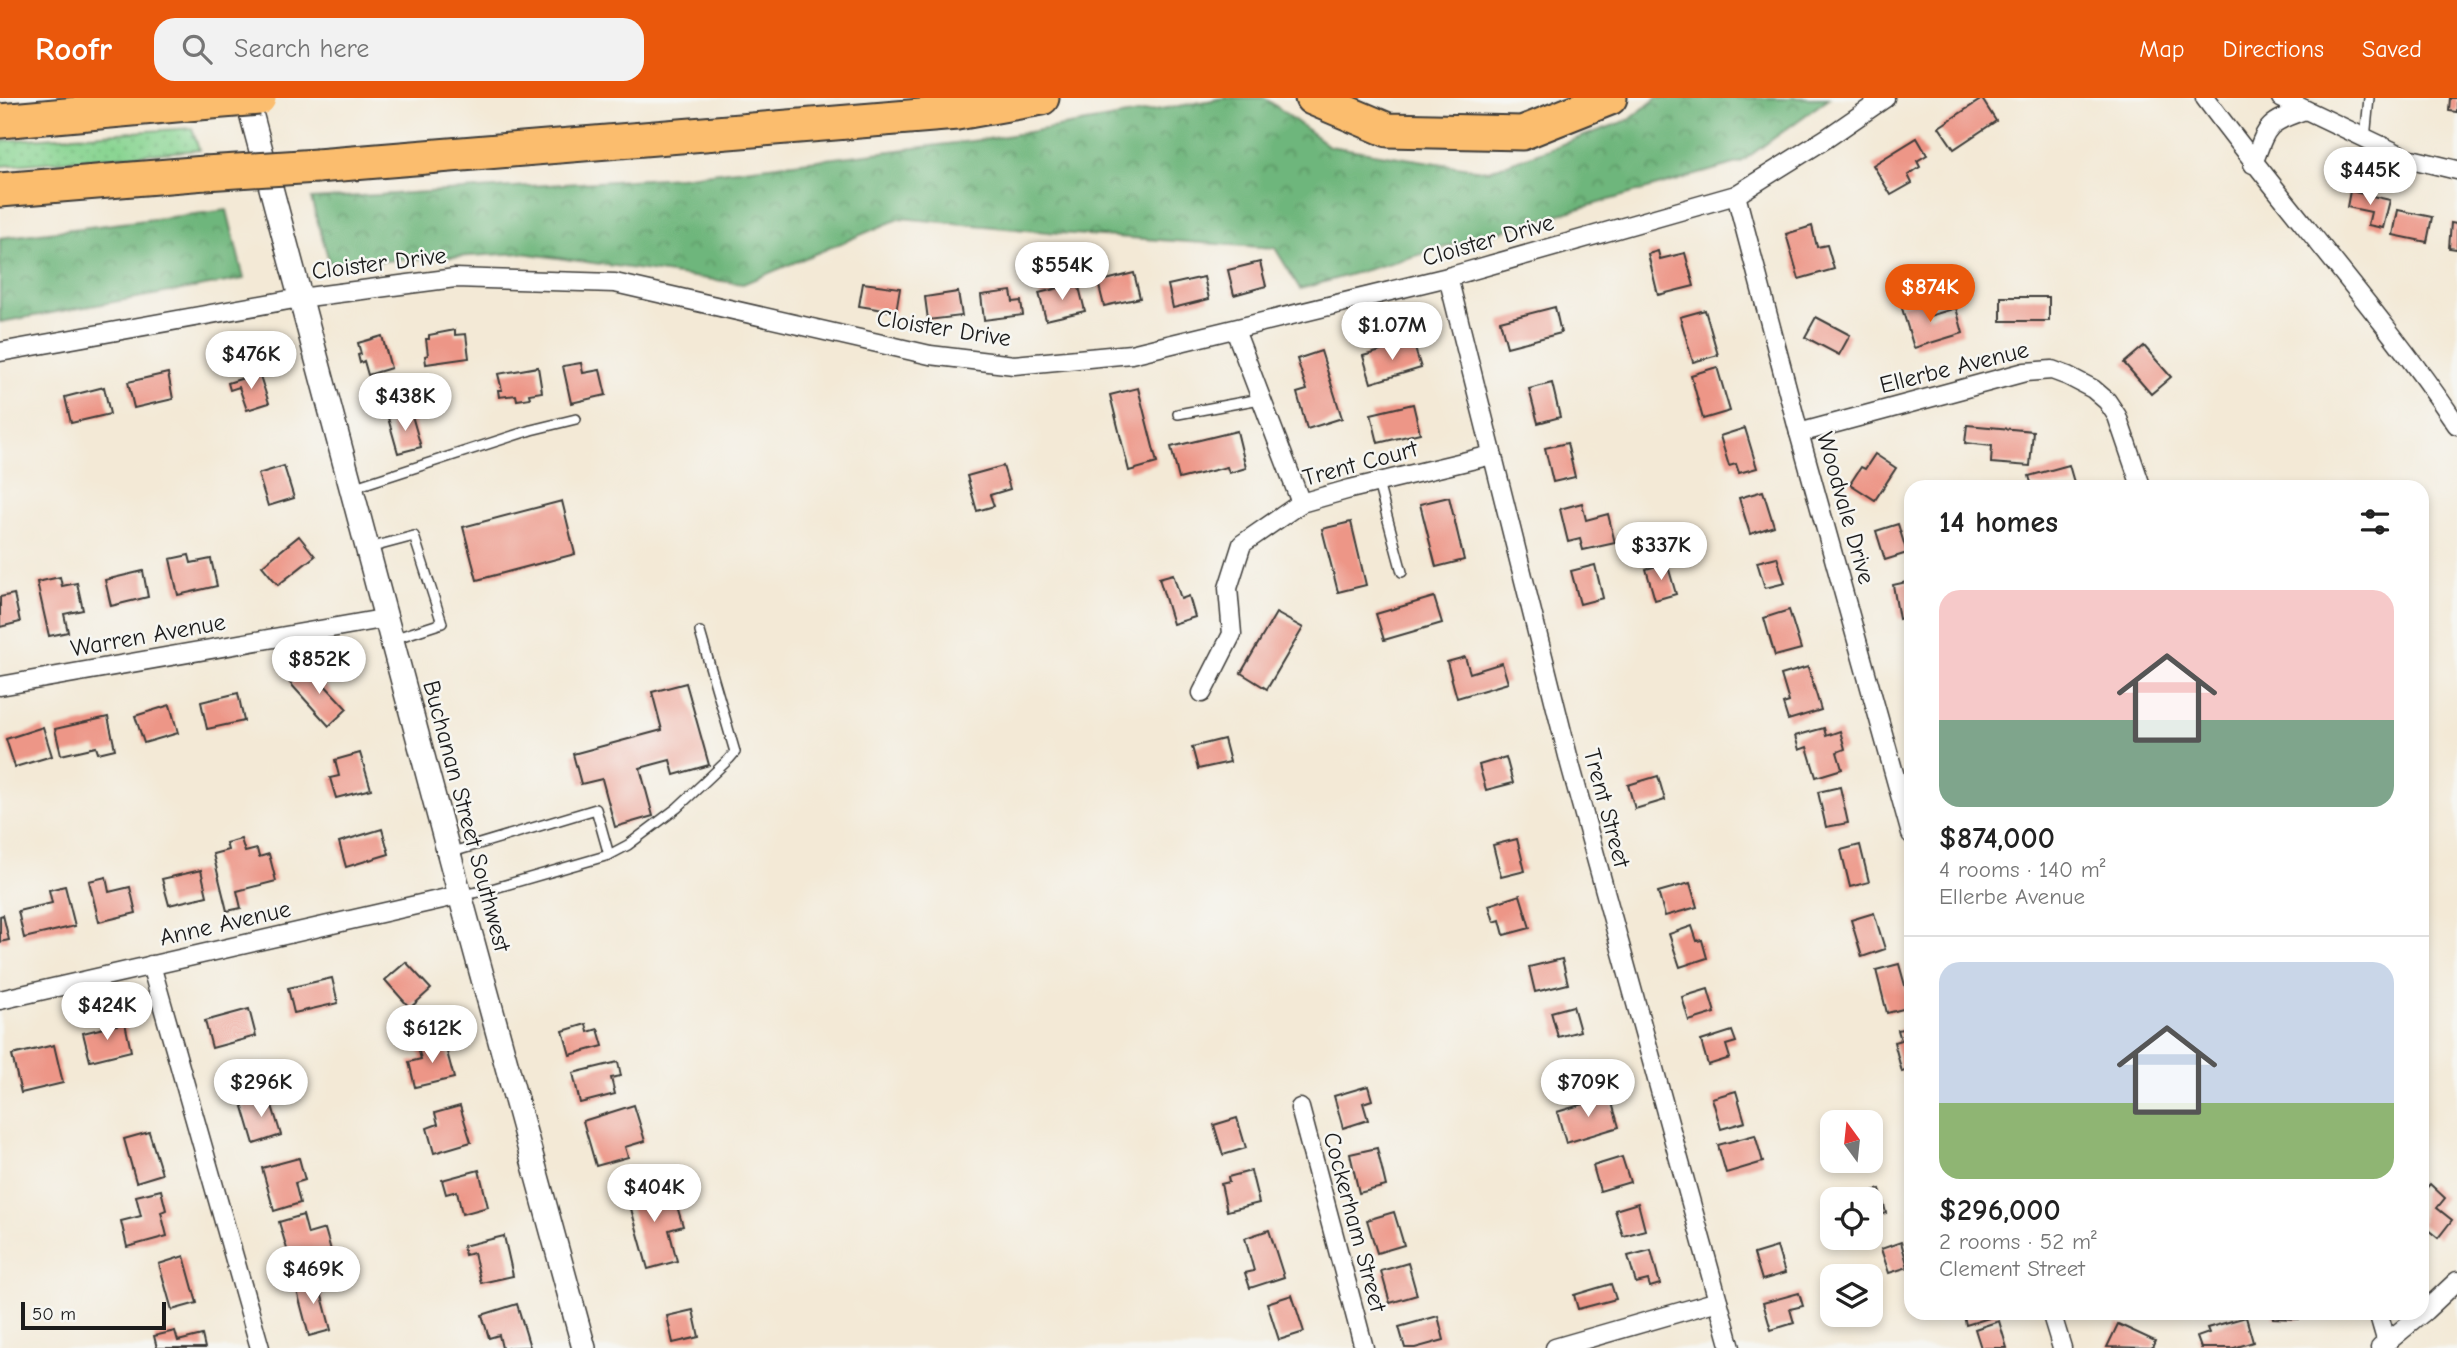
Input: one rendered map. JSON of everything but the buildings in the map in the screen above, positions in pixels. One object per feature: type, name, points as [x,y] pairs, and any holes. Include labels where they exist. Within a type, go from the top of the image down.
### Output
[{"type":"highway","points":[[0,121],[259,98]]},
{"type":"highway","points":[[0,191],[957,113],[1042,98]]},
{"type":"highway","points":[[1312,98],[1388,130],[1522,133],[1609,98]]},
{"type":"street","name":"Buchanan Street Southwest","points":[[247,98],[584,1348]]},
{"type":"street","name":"Cloister Drive","points":[[0,352],[300,298],[455,278],[615,283],[930,355],[1014,365],[1131,354],[1448,278],[1736,195],[1885,98]]},
{"type":"street","points":[[2205,98],[2253,163],[2424,377],[2457,425]]},
{"type":"street","points":[[2281,98],[2407,158],[2457,170]]},
{"type":"street","points":[[2253,163],[2266,129],[2281,118],[2305,110]]},
{"type":"street","name":"Woodvale Drive","points":[[1736,195],[1904,809]]},
{"type":"street","name":"Trent Street","points":[[1448,278],[1570,764],[1731,1348]]},
{"type":"street","points":[[1235,330],[1297,496]]},
{"type":"street","name":"Ellerbe Avenue","points":[[1799,433],[2025,372],[2052,370],[2093,389],[2113,408],[2139,480]]},
{"type":"street","name":"Trent Court","points":[[1202,693],[1232,634],[1228,588],[1242,544],[1297,496],[1378,483],[1492,455]]},
{"type":"street","name":"Warren Avenue","points":[[0,686],[390,628]]},
{"type":"street","name":"Anne Avenue","points":[[0,1000],[460,895]]},
{"type":"street","points":[[151,965],[260,1348]]},
{"type":"street","name":"Cockerham Street","points":[[1300,1108],[1364,1348]]},
{"type":"street","points":[[2429,1306],[2457,1281]]},
{"type":"street","points":[[1555,1348],[1718,1301]]},
{"type":"street","points":[[2053,1320],[2062,1348]]},
{"type":"street","points":[[2379,1320],[2383,1346]]},
{"type":"street","points":[[2383,1346],[2413,1320]]},
{"type":"lane","points":[[2365,138],[2369,98]]},
{"type":"lane","points":[[1178,414],[1260,399]]},
{"type":"lane","points":[[352,488],[530,430],[576,419]]},
{"type":"lane","points":[[1378,483],[1402,572]]},
{"type":"lane","points":[[369,548],[414,536],[442,623],[390,628]]},
{"type":"lane","points":[[460,895],[488,890],[609,855],[628,845],[677,808],[735,752],[700,632]]},
{"type":"lane","points":[[449,853],[596,809],[609,855]]},
{"type":"green space","points":[[1225,98],[1265,98],[1329,146],[1488,171],[1628,120],[1657,98],[1829,98],[1741,162],[1300,289],[1275,248],[1058,233],[901,218],[743,284],[522,253],[330,264],[311,199],[680,177],[988,139]]},
{"type":"green space","points":[[192,128],[199,150],[0,166],[0,141]]},
{"type":"green space","points":[[227,210],[244,279],[0,322],[0,238]]}]
